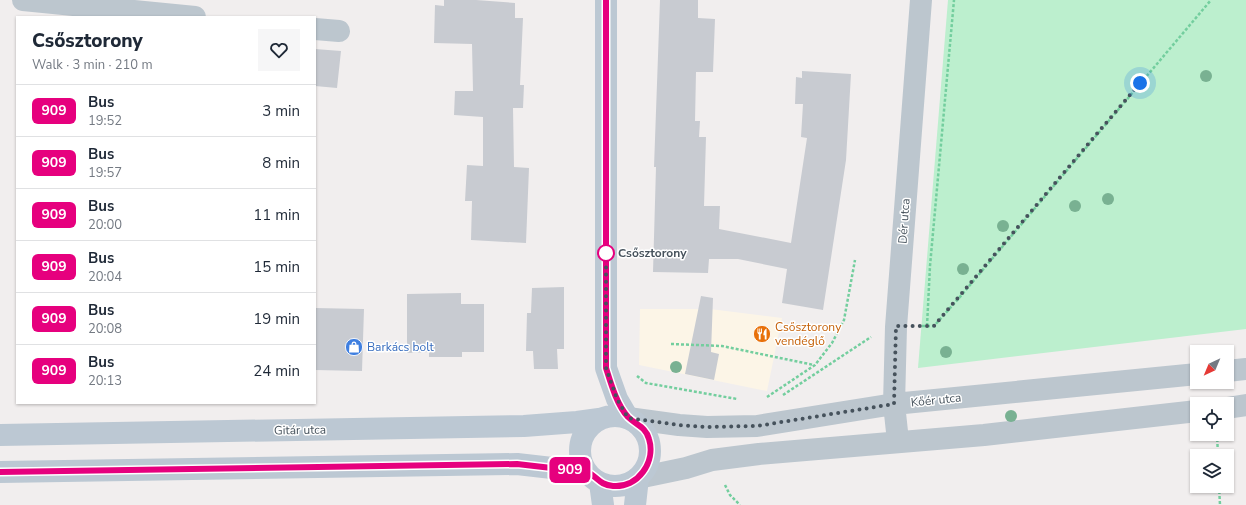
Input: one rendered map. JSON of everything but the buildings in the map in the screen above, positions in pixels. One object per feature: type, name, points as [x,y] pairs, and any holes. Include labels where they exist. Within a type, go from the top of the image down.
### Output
[{"type":"street","points":[[23,0],[160,7],[192,16]]},
{"type":"street","points":[[606,0],[606,368],[617,399],[628,418]]},
{"type":"street","name":"Dér utca","points":[[898,442],[894,404],[896,326],[921,0]]},
{"type":"street","points":[[316,29],[339,31]]},
{"type":"street","points":[[1234,370],[1246,369]]},
{"type":"street","name":"Kőér utca","points":[[628,418],[707,427],[757,426],[894,404],[1190,375]]},
{"type":"street","points":[[1234,407],[1246,405]]},
{"type":"street","points":[[0,472],[517,464],[594,478],[613,486],[626,485],[638,478],[686,468],[712,460],[759,454],[984,435],[1190,412]]},
{"type":"street","points":[[603,505],[594,478],[580,457],[581,442],[588,428],[599,419],[614,415],[628,418],[641,426],[649,438],[651,453],[647,467],[638,478],[635,505]]},
{"type":"street","name":"Gitár utca","points":[[0,435],[524,426],[599,419]]},
{"type":"path","points":[[927,326],[930,266],[954,0]]},
{"type":"path","points":[[777,399],[870,338],[896,326],[934,326],[1210,0]]},
{"type":"path","points":[[761,398],[767,397],[774,393],[815,365],[832,343],[844,320],[855,260]]},
{"type":"path","points":[[671,344],[722,346],[815,365]]},
{"type":"path","points":[[633,373],[646,383],[741,400]]},
{"type":"path","points":[[1219,493],[1220,505]]},
{"type":"shaded area","points":[[640,309],[710,309],[782,318],[767,391],[639,365]]},
{"type":"green space","points":[[948,0],[1246,0],[1246,329],[918,368]]},
{"type":"bus line","name":"909","points":[[0,472],[517,464],[587,472],[600,483],[613,486],[626,485],[638,478],[647,467],[651,453],[649,438],[641,426],[628,418],[617,399],[606,368],[606,0]]},
{"type":"place","name":"Csősztorony","points":[[606,253]]},
{"type":"place","name":"Csősztorony vendéglő","points":[[762,334]]},
{"type":"place","name":"Barkács bolt","points":[[354,347]]},
{"type":"route","points":[[606,253],[606,368],[617,399],[628,418],[707,427],[757,426],[894,404],[896,326],[934,326],[1140,83]]}]
